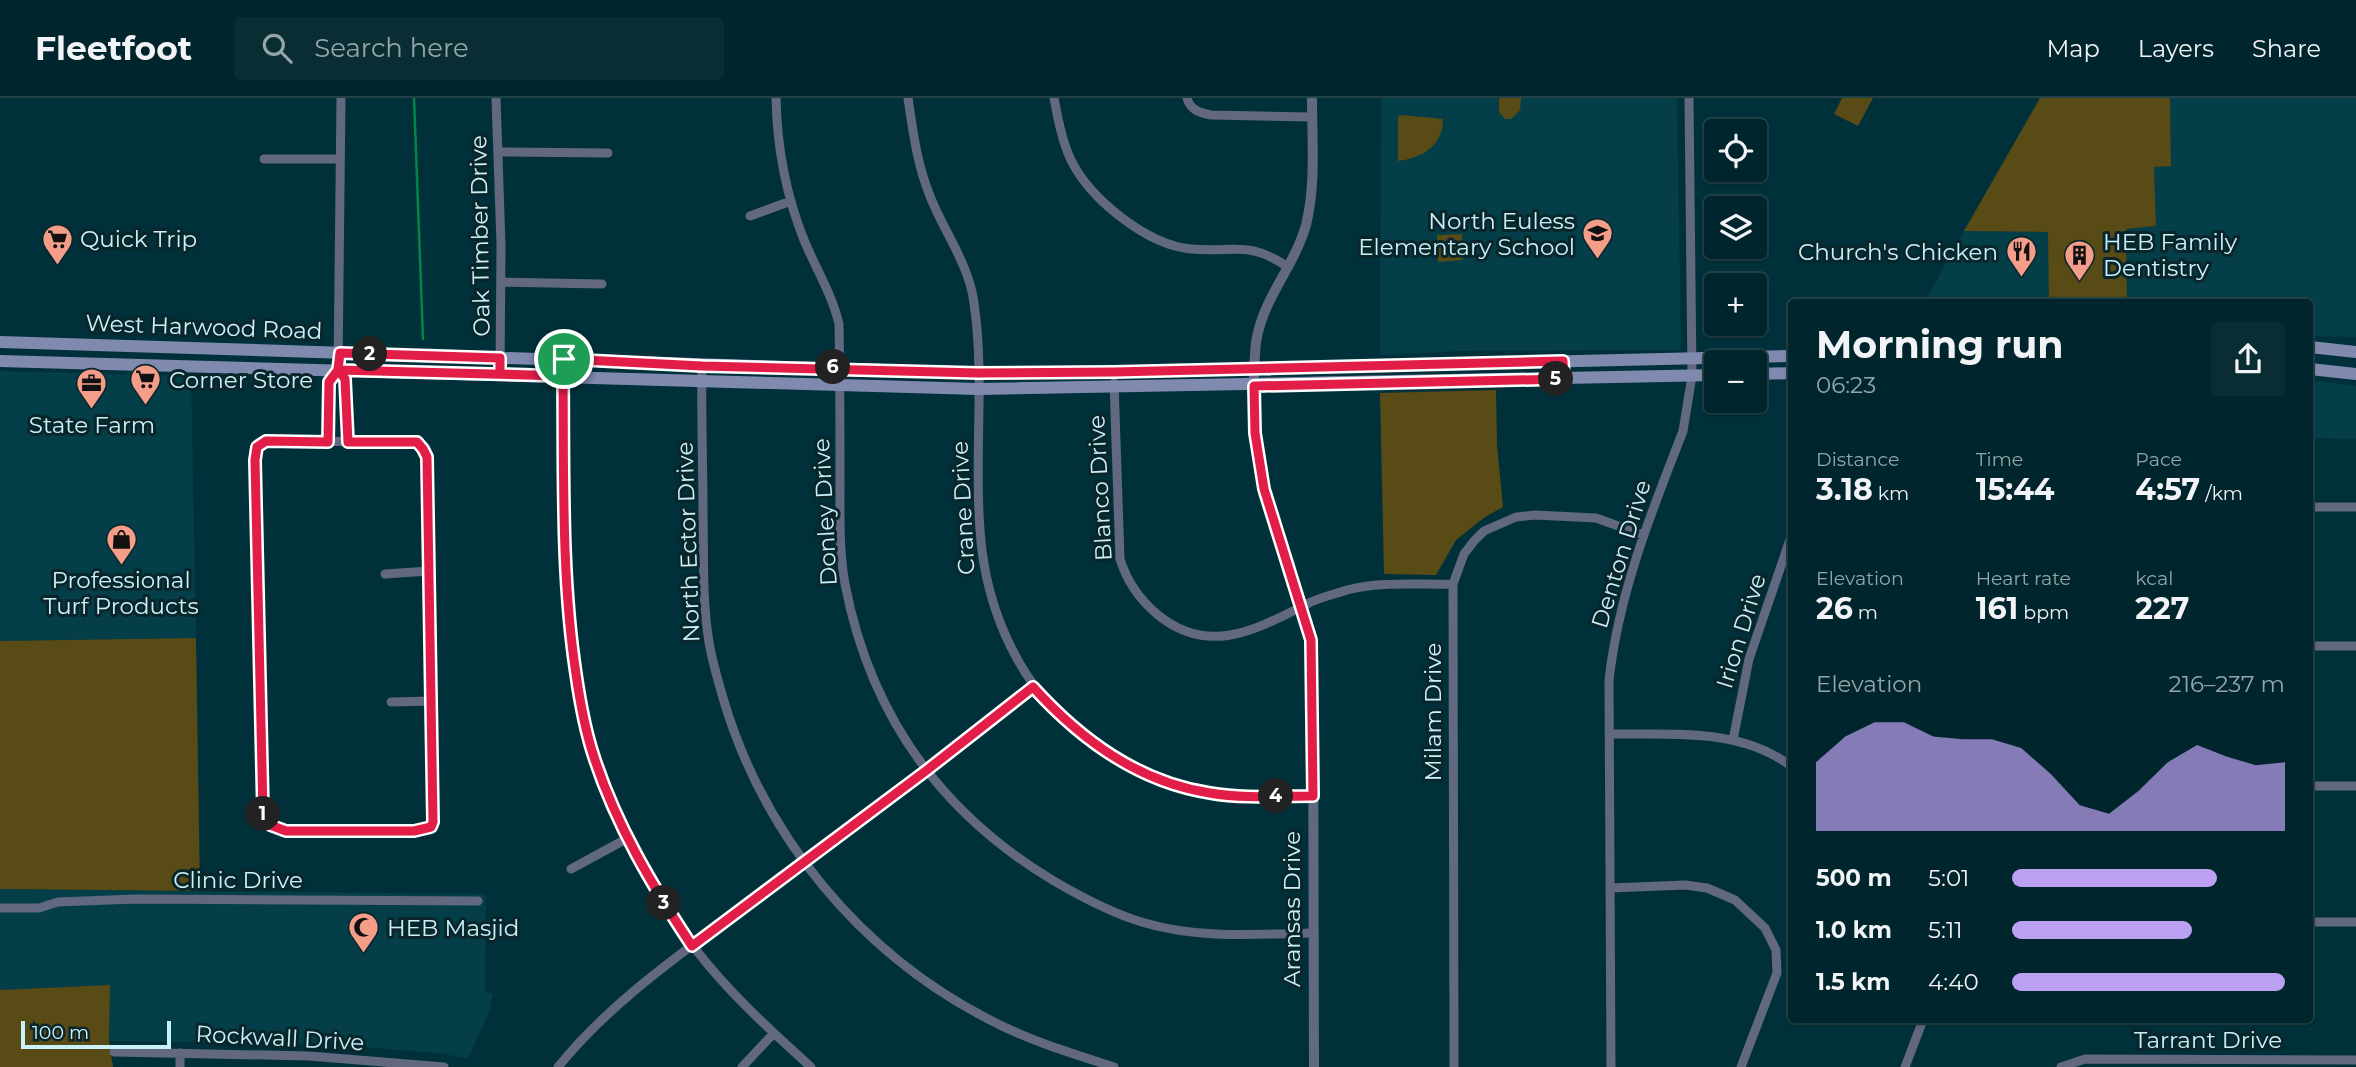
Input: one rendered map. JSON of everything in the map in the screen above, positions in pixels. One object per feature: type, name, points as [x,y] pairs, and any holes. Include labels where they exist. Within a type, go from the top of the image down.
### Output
[{"type":"main road","name":"West Harwood Road","points":[[0,342],[978,373],[1788,356]]},
{"type":"main road","points":[[117,364],[120,346]]},
{"type":"main road","points":[[2331,349],[2356,346]]},
{"type":"main road","points":[[2313,347],[2356,352]]},
{"type":"main road","name":"West Harwood Road","points":[[0,361],[978,389],[1254,386],[1704,376]]},
{"type":"main road","points":[[1563,361],[1564,379]]},
{"type":"main road","points":[[2313,369],[2356,374]]},
{"type":"main road","points":[[1767,374],[1788,373]]},
{"type":"street","points":[[328,442],[329,382],[338,370],[340,353],[341,98]]},
{"type":"street","name":"Oak Timber Drive","points":[[496,98],[501,282],[500,374]]},
{"type":"street","name":"Donley Drive","points":[[776,98],[778,136],[791,201],[805,241],[835,306],[839,324],[840,526],[845,581],[852,616],[877,690],[906,743],[943,793],[1004,849],[1078,895],[1112,911],[1147,924],[1197,933],[1314,933]]},
{"type":"street","name":"Crane Drive","points":[[908,98],[918,162],[930,197],[970,283],[976,321],[978,373],[979,529],[986,583],[1001,629],[1033,687],[1083,736],[1128,766],[1155,777],[1184,788],[1210,793],[1236,796],[1313,796]]},
{"type":"street","points":[[1054,98],[1064,142],[1072,162],[1101,200],[1119,217],[1157,240],[1189,249],[1251,249],[1268,253],[1288,267]]},
{"type":"street","points":[[1187,98],[1197,112],[1211,115],[1312,117]]},
{"type":"street","name":"Aransas Drive","points":[[1312,98],[1312,167],[1306,225],[1288,267],[1267,302],[1261,320],[1255,350],[1254,386],[1255,433],[1264,489],[1302,607],[1313,654],[1314,1067]]},
{"type":"street","name":"Denton Drive","points":[[1611,1067],[1609,680],[1620,613],[1643,535],[1683,431],[1692,376],[1689,98]]},
{"type":"street","points":[[499,152],[608,152]]},
{"type":"street","points":[[264,159],[339,159]]},
{"type":"street","points":[[750,216],[791,201]]},
{"type":"street","points":[[501,282],[602,284]]},
{"type":"street","points":[[564,359],[564,566],[570,637],[582,711],[593,755],[628,838],[692,946],[747,1008],[811,1067]]},
{"type":"street","name":"North Ector Drive","points":[[702,366],[704,584],[709,643],[738,744],[754,779],[803,861],[830,896],[889,954],[924,981],[988,1020],[1039,1043],[1114,1067]]},
{"type":"street","points":[[338,370],[345,379],[348,442]]},
{"type":"street","name":"Blanco Drive","points":[[1114,372],[1119,559],[1138,596],[1173,626],[1205,637],[1239,635],[1312,601],[1350,589],[1453,584]]},
{"type":"street","points":[[266,441],[328,442],[417,442],[427,457],[431,827],[414,831],[286,831],[270,825],[263,813],[255,460],[257,447],[266,441]]},
{"type":"street","points":[[2313,507],[2356,507]]},
{"type":"street","name":"Milam Drive","points":[[1454,1067],[1453,584],[1464,554],[1474,541],[1484,531],[1516,517],[1596,518],[1643,535]]},
{"type":"street","name":"Irion Drive","points":[[1733,740],[1749,659],[1788,546]]},
{"type":"street","points":[[385,574],[429,572]]},
{"type":"street","points":[[2313,646],[2356,646]]},
{"type":"street","points":[[558,1067],[624,998],[1033,687]]},
{"type":"street","points":[[391,702],[431,701]]},
{"type":"street","points":[[1609,734],[1722,737],[1771,753],[1788,764]]},
{"type":"street","points":[[2313,786],[2356,786]]},
{"type":"street","points":[[571,869],[628,838]]},
{"type":"street","points":[[1610,888],[1685,885],[1707,888],[1735,900],[1765,928],[1776,950],[1777,973],[1741,1067]]},
{"type":"street","name":"Clinic Drive","points":[[0,908],[39,908],[58,902],[135,899],[478,901]]},
{"type":"street","points":[[2313,922],[2356,922]]},
{"type":"street","points":[[1905,1067],[1922,1023]]},
{"type":"street","points":[[742,1067],[774,1033]]},
{"type":"street","name":"Rockwall Drive","points":[[114,1052],[309,1056],[444,1067]]},
{"type":"street","points":[[180,1053],[180,1067]]},
{"type":"street","name":"Tarrant Drive","points":[[2061,1067],[2085,1059],[2356,1060]]},
{"type":"shaded area","points":[[1381,98],[1677,98],[1681,350],[1462,351],[1380,355]]},
{"type":"shaded area","points":[[1499,98],[1521,98],[1520,110],[1511,119],[1505,119],[1499,112]]},
{"type":"shaded area","points":[[1842,98],[1873,98],[1858,126],[1834,114]]},
{"type":"shaded area","points":[[2040,98],[2170,98],[2171,166],[2154,167],[2156,226],[2126,229],[2127,299],[2049,299],[2048,232],[1964,231]]},
{"type":"shaded area","points":[[2170,98],[2356,98],[2356,337],[2313,336],[2313,299],[2127,299],[2126,229],[2156,226],[2154,167],[2171,166]]},
{"type":"shaded area","points":[[1402,115],[1443,119],[1439,137],[1430,149],[1415,157],[1398,161],[1398,117]]},
{"type":"shaded area","points":[[1964,231],[2049,232],[2049,299],[1926,299]]},
{"type":"shaded area","points":[[1462,234],[1463,260],[1438,262],[1437,235]]},
{"type":"shaded area","points":[[0,371],[191,376],[196,638],[0,641]]},
{"type":"shaded area","points":[[2313,380],[2356,386],[2356,439],[2313,438]]},
{"type":"shaded area","points":[[1496,390],[1497,445],[1503,507],[1485,517],[1456,540],[1436,575],[1384,574],[1380,393]]},
{"type":"shaded area","points":[[196,638],[200,891],[0,889],[0,641]]},
{"type":"shaded area","points":[[0,889],[486,894],[485,993],[493,993],[490,1010],[468,1059],[445,1054],[330,1044],[109,1041],[110,985],[0,990]]},
{"type":"shaded area","points":[[110,985],[109,1041],[113,1067],[0,1067],[0,990]]},
{"type":"waterway","points":[[414,98],[423,339]]},
{"type":"place","name":"North Euless Elementary School","points":[[1598,261]]},
{"type":"place","name":"Quick Trip","points":[[57,266]]},
{"type":"place","name":"Church's Chicken","points":[[2021,279]]},
{"type":"place","name":"HEB Family Dentistry","points":[[2080,282]]},
{"type":"place","name":"Corner Store","points":[[146,407]]},
{"type":"place","name":"State Farm","points":[[92,411]]},
{"type":"place","name":"Professional Turf Products","points":[[121,566]]},
{"type":"place","name":"HEB Masjid","points":[[364,955]]},
{"type":"route","points":[[564,359],[563,376],[338,370],[329,382],[328,442],[266,441],[257,447],[255,460],[263,813],[270,825],[277,830],[286,831],[414,831],[431,827],[433,822],[427,457],[417,442],[348,442],[345,379],[338,370],[340,353],[500,358],[500,374],[563,376],[564,566],[570,637],[582,711],[593,755],[611,802],[638,856],[692,946],[1033,687],[1074,729],[1128,766],[1155,777],[1184,788],[1210,793],[1236,796],[1313,796],[1311,640],[1264,489],[1255,433],[1254,386],[1564,379],[1563,361],[978,373],[702,366],[564,359]]}]
